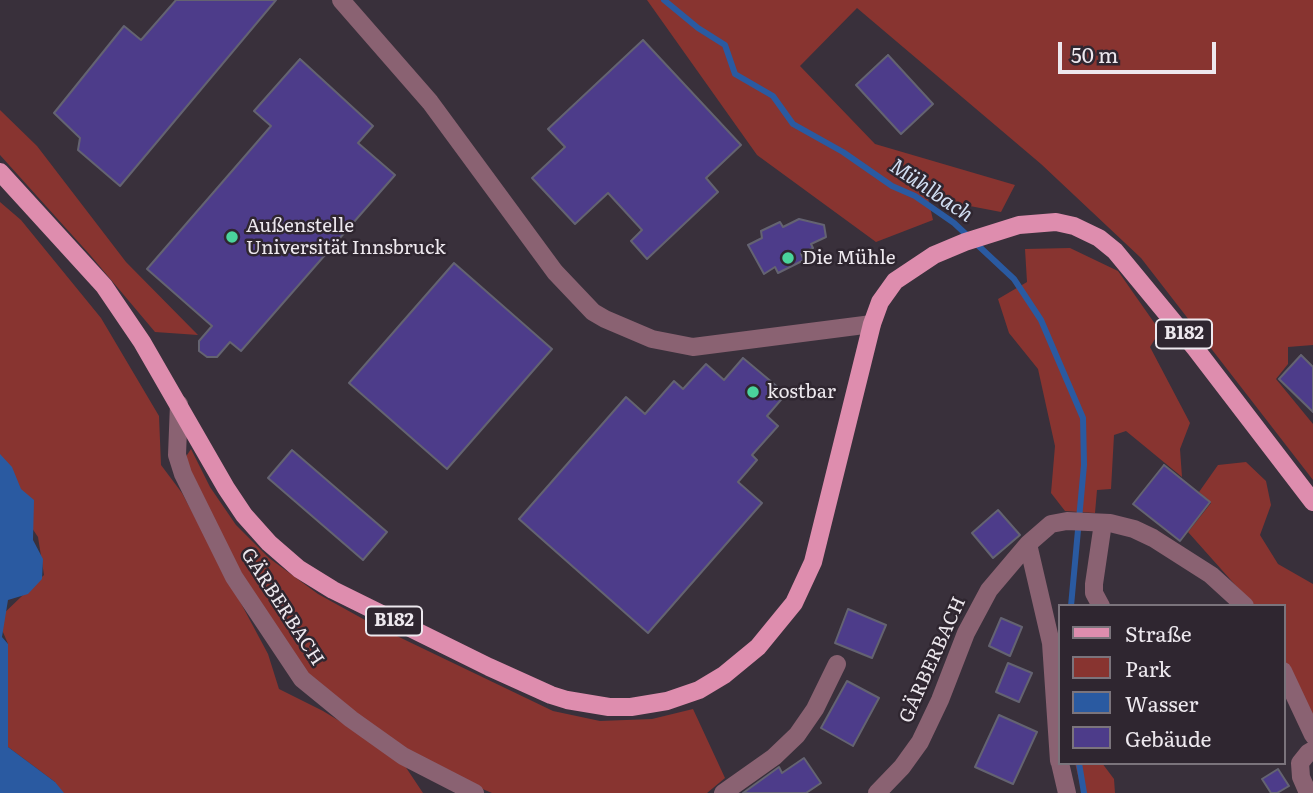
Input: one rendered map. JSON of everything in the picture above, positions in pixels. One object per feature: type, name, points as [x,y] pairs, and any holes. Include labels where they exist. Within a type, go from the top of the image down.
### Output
[{"type":"main road","name":"B182","points":[[0,172],[104,286],[142,342],[244,515],[269,543],[299,569],[373,611],[551,695],[600,706],[631,707],[667,701],[707,685],[758,647],[794,603],[813,562],[872,324],[880,302],[895,281],[934,255],[1019,225],[1056,222],[1074,226],[1100,238],[1115,251],[1195,348],[1313,502]]},
{"type":"street","points":[[341,0],[430,102],[555,272],[593,312],[652,339],[693,347],[872,324]]},
{"type":"street","name":"GÄRBERBACH","points":[[179,404],[177,455],[183,474],[234,577],[302,679],[351,719],[403,756],[475,793]]},
{"type":"street","name":"GÄRBERBACH","points":[[877,793],[902,767],[920,741],[982,602],[1005,569],[1051,524],[1066,521],[1124,526],[1153,538],[1211,575],[1243,604]]},
{"type":"street","points":[[1097,523],[1101,550],[1094,593],[1100,604]]},
{"type":"street","points":[[1028,544],[1051,643],[1058,736]]},
{"type":"street","points":[[723,793],[774,757],[797,734],[815,709],[837,664]]},
{"type":"street","points":[[1285,675],[1313,735]]},
{"type":"street","points":[[1308,793],[1301,777],[1300,763],[1313,750]]},
{"type":"street","points":[[1061,765],[1067,793]]},
{"type":"green space","points":[[647,0],[1313,0],[1313,345],[1288,347],[1288,364],[1276,379],[1313,424],[1313,480],[1141,258],[1041,164],[857,8],[800,66],[875,144],[1015,185],[1001,212],[928,198],[933,220],[876,242],[757,155]]},
{"type":"green space","points":[[0,110],[37,146],[126,262],[198,335],[155,332],[0,155]]},
{"type":"green space","points":[[0,202],[21,220],[101,318],[159,416],[161,465],[182,493],[268,654],[279,689],[323,711],[399,757],[423,793],[52,793],[55,782],[8,747],[8,644],[0,625],[0,617],[44,575],[38,537],[0,481]]},
{"type":"green space","points":[[1070,248],[1118,271],[1160,331],[1150,347],[1190,423],[1180,449],[1182,477],[1126,431],[1114,435],[1111,489],[1097,490],[1095,513],[1065,511],[1051,493],[1055,446],[1038,369],[1009,333],[998,299],[1027,282],[1025,249]]},
{"type":"green space","points":[[191,449],[210,487],[236,525],[269,558],[318,594],[374,625],[553,711],[600,721],[652,719],[693,709],[725,778],[707,793],[492,793],[435,769],[319,689],[294,660],[222,546],[185,458]]},
{"type":"green space","points":[[1246,462],[1266,481],[1271,505],[1260,535],[1278,564],[1313,584],[1313,719],[1285,661],[1285,604],[1252,604],[1188,532],[1211,503],[1199,492],[1218,465]]},
{"type":"green space","points":[[1075,765],[1104,765],[1114,779],[1115,793],[1082,793]]},
{"type":"water","points":[[0,454],[12,467],[21,489],[34,500],[33,540],[43,559],[42,579],[28,594],[8,600],[2,637],[8,644],[8,747],[55,782],[64,793],[0,793]]},
{"type":"building","points":[[176,0],[276,0],[120,186],[78,150],[80,138],[54,113],[124,26],[141,40]]},
{"type":"building","points":[[643,40],[741,145],[706,178],[718,192],[647,259],[631,241],[642,230],[608,193],[575,224],[532,178],[565,147],[548,129]]},
{"type":"building","points":[[888,55],[933,104],[901,134],[856,85]]},
{"type":"building","points":[[300,59],[373,126],[358,143],[395,175],[241,351],[230,342],[217,357],[207,357],[199,351],[199,341],[212,326],[147,269],[271,126],[254,111]]},
{"type":"building","points":[[799,219],[824,225],[826,237],[811,244],[813,248],[801,254],[804,260],[778,273],[775,267],[764,274],[748,245],[762,238],[761,231],[780,222],[783,227]]},
{"type":"building","points":[[454,263],[552,349],[447,469],[349,383]]},
{"type":"building","points":[[1301,355],[1313,367],[1313,412],[1279,379]]},
{"type":"building","points":[[743,358],[786,394],[767,416],[778,426],[752,455],[757,460],[738,482],[762,503],[648,633],[519,519],[626,397],[645,414],[674,381],[683,389],[706,364],[724,380]]},
{"type":"building","points":[[292,450],[387,532],[363,560],[268,478]]},
{"type":"building","points":[[1164,465],[1210,502],[1180,541],[1133,504]]},
{"type":"building","points":[[998,510],[1020,535],[993,558],[972,533]]},
{"type":"building","points":[[848,609],[886,625],[872,658],[835,643]]},
{"type":"building","points":[[1001,618],[1022,627],[1010,656],[989,646]]},
{"type":"building","points":[[1008,663],[1032,673],[1019,702],[996,692]]},
{"type":"building","points":[[847,681],[879,698],[853,746],[821,728]]},
{"type":"building","points":[[999,715],[1037,732],[1013,784],[975,767]]},
{"type":"building","points":[[804,758],[821,783],[806,793],[743,793],[779,767],[782,773]]},
{"type":"building","points":[[1278,769],[1289,786],[1277,793],[1271,793],[1262,779]]},
{"type":"waterway","name":"Mühlbach","points":[[664,0],[698,28],[725,45],[735,74],[773,96],[793,124],[843,152],[892,186],[915,196],[954,223],[1014,279],[1041,320],[1083,418],[1084,465],[1071,604]]},
{"type":"waterway","name":"Mühlbach","points":[[1079,765],[1084,793]]},
{"type":"place","name":"Außenstelle Universität Innsbruck","points":[[232,237]]},
{"type":"place","name":"Die Mühle","points":[[788,258]]},
{"type":"place","name":"kostbar","points":[[753,392]]}]
